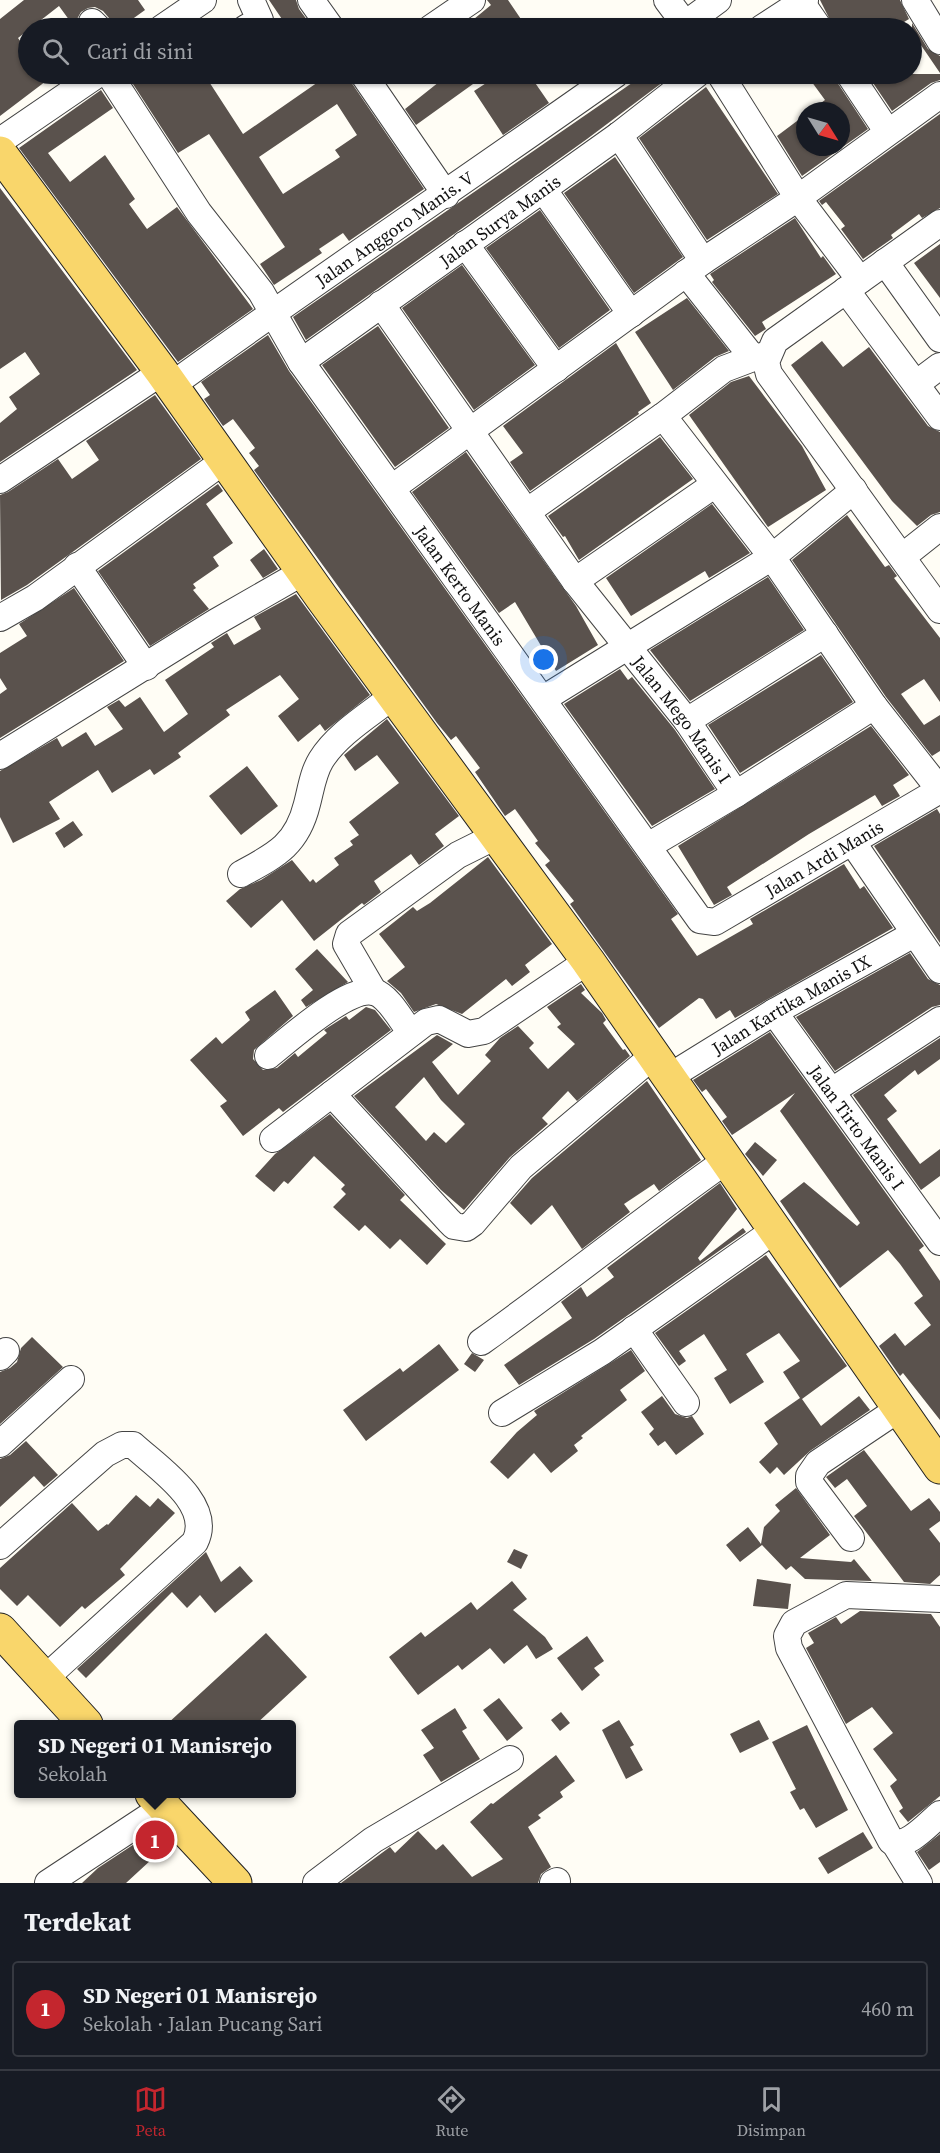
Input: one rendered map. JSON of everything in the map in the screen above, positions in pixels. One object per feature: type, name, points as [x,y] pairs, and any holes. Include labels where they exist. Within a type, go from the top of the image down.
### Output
[{"type":"main road","points":[[0,153],[167,379],[393,696],[588,961],[940,1467]]},
{"type":"main road","points":[[0,1630],[81,1720]]},
{"type":"main road","points":[[158,1800],[235,1883]]},
{"type":"street","points":[[250,0],[259,18]]},
{"type":"street","points":[[311,0],[324,18]]},
{"type":"street","points":[[446,18],[472,0]]},
{"type":"street","points":[[668,0],[679,18]]},
{"type":"street","points":[[695,18],[718,0]]},
{"type":"street","points":[[915,0],[940,41]]},
{"type":"street","points":[[777,18],[803,1],[813,18]]},
{"type":"street","points":[[0,141],[83,84]]},
{"type":"street","name":"Jalan Kerto Manis","points":[[115,84],[199,213],[261,292],[301,362],[700,920],[707,923]]},
{"type":"street","points":[[371,84],[446,195]]},
{"type":"street","name":"Jalan Anggoro Manis. V","points":[[0,480],[167,379],[273,311],[446,195],[602,84]]},
{"type":"street","name":"Jalan Surya Manis","points":[[301,362],[619,135],[684,84]]},
{"type":"street","points":[[726,84],[916,384],[940,417]]},
{"type":"street","points":[[856,84],[887,132]]},
{"type":"street","points":[[392,488],[472,432],[694,267],[798,198],[940,95]]},
{"type":"street","points":[[619,135],[694,267],[766,362],[769,374],[940,610]]},
{"type":"street","points":[[543,189],[631,314]]},
{"type":"street","points":[[528,511],[663,416],[724,369],[760,356],[774,341],[940,223]]},
{"type":"street","points":[[465,244],[556,369]]},
{"type":"street","points":[[885,262],[940,339]]},
{"type":"street","name":"Jalan Mego Manis I","points":[[381,304],[575,581],[687,721],[736,794]]},
{"type":"street","points":[[916,384],[940,366]]},
{"type":"street","points":[[663,416],[714,485],[772,557],[874,706],[940,790]]},
{"type":"street","points":[[0,618],[35,598],[225,460]]},
{"type":"street","points":[[575,581],[714,485]]},
{"type":"street","points":[[543,699],[772,557],[854,490]]},
{"type":"street","points":[[902,557],[940,527]]},
{"type":"street","points":[[77,567],[146,667]]},
{"type":"street","points":[[0,756],[305,571]]},
{"type":"street","points":[[687,721],[825,634]]},
{"type":"street","points":[[241,874],[278,854],[290,841],[303,818],[319,762],[330,747],[393,696]]},
{"type":"street","points":[[648,846],[736,794],[874,706]]},
{"type":"street","name":"Jalan Ardi Manis","points":[[707,923],[720,920],[940,790]]},
{"type":"street","points":[[411,1033],[388,1003],[374,992],[346,944],[349,934],[458,855],[496,836]]},
{"type":"street","points":[[853,843],[940,970]]},
{"type":"street","name":"Jalan Kartika Manis IX","points":[[332,1094],[454,1226],[466,1228],[473,1223],[521,1167],[661,1067],[774,1012],[914,934]]},
{"type":"street","points":[[273,1139],[411,1033],[435,1018],[468,1034],[484,1031],[588,961]]},
{"type":"street","points":[[268,1056],[321,1014],[348,998],[374,992]]},
{"type":"street","name":"Jalan Tirto Manis I","points":[[774,1012],[940,1242]]},
{"type":"street","points":[[832,1091],[940,1020]]},
{"type":"street","points":[[481,1342],[558,1287],[639,1222],[727,1160]]},
{"type":"street","points":[[502,1413],[634,1329],[775,1230]]},
{"type":"street","points":[[634,1329],[686,1403]]},
{"type":"street","points":[[0,1444],[71,1379]]},
{"type":"street","points":[[851,1538],[809,1482],[809,1476],[826,1457],[900,1408]]},
{"type":"street","points":[[0,1546],[105,1454],[122,1445],[133,1445],[186,1495],[196,1509],[201,1525],[195,1542],[43,1680]]},
{"type":"street","points":[[919,1883],[895,1844],[886,1835],[789,1648],[788,1636],[794,1623],[846,1595],[940,1599]]},
{"type":"street","points":[[316,1883],[373,1840],[510,1759]]},
{"type":"street","points":[[48,1883],[158,1800]]},
{"type":"street","points":[[895,1844],[905,1842],[940,1814]]},
{"type":"building","points":[[24,0],[138,0],[145,10],[134,18],[109,18],[95,7],[81,12],[78,18],[68,18],[59,6],[44,18],[18,18],[18,84],[42,84],[0,116],[0,19]]},
{"type":"building","points":[[269,0],[296,0],[306,18],[281,18]]},
{"type":"building","points":[[487,0],[508,0],[520,18],[475,18],[491,5]]},
{"type":"building","points":[[820,0],[900,0],[909,18],[829,18]]},
{"type":"building","points":[[922,39],[928,49],[940,56],[940,73],[922,47]]},
{"type":"building","points":[[922,74],[940,74],[940,80],[931,83],[892,111],[874,84],[922,84]]},
{"type":"building","points":[[133,84],[210,84],[243,134],[315,84],[352,84],[424,189],[349,241],[343,233],[319,249],[322,253],[274,285],[260,264],[285,247],[209,134],[178,153]],"holes":[[[337,104],[357,135],[335,150],[340,157],[283,194],[259,157]]]},
{"type":"building","points":[[436,84],[473,84],[416,125],[405,109]]},
{"type":"building","points":[[485,84],[536,84],[549,103],[503,135],[474,91]]},
{"type":"building","points":[[631,84],[660,84],[306,340],[293,317]]},
{"type":"building","points":[[813,84],[838,84],[868,129],[850,142],[850,102],[822,102],[825,100]]},
{"type":"building","points":[[706,87],[778,194],[707,240],[639,138]]},
{"type":"building","points":[[101,90],[113,108],[48,153],[70,182],[105,155],[135,199],[129,204],[147,229],[177,207],[253,309],[178,362],[19,148]]},
{"type":"building","points":[[940,114],[940,208],[922,218],[919,214],[891,235],[893,238],[863,259],[841,229],[845,226],[826,202],[822,205],[819,201]]},
{"type":"building","points":[[796,122],[796,156],[830,156],[802,176],[777,136]]},
{"type":"building","points":[[615,157],[683,257],[634,293],[564,193]]},
{"type":"building","points":[[0,188],[137,370],[0,462],[0,423],[17,409],[9,397],[40,374],[25,352],[0,369]]},
{"type":"building","points":[[540,210],[610,310],[559,348],[486,248]]},
{"type":"building","points":[[795,218],[821,258],[823,256],[836,274],[762,322],[766,329],[755,336],[712,282],[714,280],[710,274]]},
{"type":"building","points":[[940,244],[940,298],[914,263]]},
{"type":"building","points":[[462,265],[535,365],[474,410],[402,308]]},
{"type":"building","points":[[687,298],[729,351],[715,357],[673,390],[635,332]]},
{"type":"building","points":[[378,326],[449,428],[395,467],[322,365]]},
{"type":"building","points":[[268,335],[289,371],[678,914],[671,919],[697,956],[753,924],[750,919],[844,864],[860,889],[864,886],[893,928],[735,1018],[730,1010],[716,1019],[703,999],[699,998],[659,1028],[570,904],[574,901],[545,865],[550,861],[535,843],[538,841],[515,809],[505,816],[475,772],[480,768],[456,736],[451,740],[437,723],[254,470],[259,466],[249,453],[255,448],[233,419],[223,426],[204,399],[210,395],[201,382]]},
{"type":"building","points":[[822,341],[843,367],[869,347],[928,426],[940,432],[940,512],[931,515],[917,526],[892,501],[791,365]]},
{"type":"building","points":[[616,343],[651,403],[638,412],[639,414],[530,491],[510,462],[523,453],[503,426]]},
{"type":"building","points":[[749,376],[802,446],[826,490],[768,527],[689,415],[731,382]]},
{"type":"building","points":[[155,395],[201,459],[27,585],[1,600],[0,495],[58,459],[72,479],[99,460],[86,441]]},
{"type":"building","points":[[660,437],[693,479],[579,560],[565,536],[563,537],[548,516]]},
{"type":"building","points":[[466,452],[576,606],[598,645],[556,671],[515,602],[499,613],[412,492]]},
{"type":"building","points":[[218,484],[223,491],[206,504],[233,543],[213,557],[219,566],[193,584],[196,588],[193,590],[209,609],[150,646],[98,571]]},
{"type":"building","points":[[712,504],[750,553],[709,578],[705,571],[631,616],[606,578]]},
{"type":"building","points":[[847,515],[885,567],[889,565],[897,576],[894,578],[940,638],[940,702],[924,679],[901,694],[924,725],[940,715],[940,751],[932,756],[886,697],[792,560]]},
{"type":"building","points":[[264,549],[278,569],[263,578],[250,560]]},
{"type":"building","points":[[768,577],[804,630],[690,701],[650,650]]},
{"type":"building","points":[[74,588],[124,661],[0,738],[0,694],[7,689],[0,678],[0,653],[27,636],[19,624]]},
{"type":"building","points":[[296,594],[370,695],[325,731],[320,724],[298,742],[278,716],[299,699],[280,675],[226,710],[230,715],[178,753],[181,757],[154,775],[150,769],[112,793],[98,770],[49,802],[60,819],[13,843],[0,817],[0,771],[57,738],[62,747],[86,732],[95,746],[123,729],[107,707],[119,700],[125,707],[140,697],[164,732],[188,714],[165,680],[214,647],[211,643],[227,633],[234,645],[261,629],[254,617]]},
{"type":"building","points":[[821,655],[853,702],[740,773],[708,725]]},
{"type":"building","points":[[620,669],[628,680],[632,677],[675,730],[715,789],[652,826],[564,704]]},
{"type":"building","points":[[387,719],[459,816],[435,834],[444,846],[419,865],[411,854],[374,881],[381,892],[364,905],[362,903],[314,941],[282,900],[251,928],[226,901],[240,889],[261,880],[292,860],[310,882],[313,879],[316,883],[339,865],[334,858],[353,845],[350,841],[359,835],[349,822],[399,783],[377,755],[355,771],[344,755]]},
{"type":"building","points":[[871,726],[909,775],[893,785],[900,796],[882,806],[875,795],[727,887],[732,895],[714,905],[678,846]]},
{"type":"building","points":[[247,766],[278,806],[241,835],[209,796]]},
{"type":"building","points":[[937,809],[940,814],[940,943],[874,846]]},
{"type":"building","points":[[73,821],[83,835],[64,848],[55,833]]},
{"type":"building","points":[[488,857],[552,944],[525,965],[530,972],[512,986],[506,979],[462,1014],[436,1004],[414,1012],[401,993],[387,981],[405,967],[379,934],[413,907],[417,911],[430,903]]},
{"type":"building","points":[[317,949],[348,982],[306,1007],[301,1000],[313,990],[295,969]]},
{"type":"building","points":[[910,953],[928,979],[940,985],[940,1005],[932,1007],[835,1071],[796,1017]]},
{"type":"building","points":[[581,984],[585,990],[581,993],[602,1013],[606,1020],[603,1023],[630,1056],[577,1101],[568,1091],[542,1118],[548,1124],[510,1157],[464,1210],[441,1190],[354,1096],[437,1035],[453,1044],[432,1062],[458,1095],[491,1061],[485,1055],[500,1038],[518,1026],[534,1043],[529,1048],[548,1069],[575,1044],[557,1027],[561,1024],[547,1007]],"holes":[[[424,1077],[441,1100],[465,1124],[446,1143],[434,1132],[426,1141],[395,1107]]]},
{"type":"building","points":[[275,990],[293,1016],[254,1050],[253,1059],[263,1070],[277,1068],[295,1053],[298,1057],[327,1033],[324,1030],[346,1016],[349,1020],[366,1007],[375,1010],[391,1030],[283,1112],[279,1108],[243,1136],[220,1106],[227,1101],[190,1060],[216,1037],[222,1044],[250,1020],[245,1012]]},
{"type":"building","points":[[770,1032],[924,1246],[919,1250],[940,1281],[940,1420],[903,1373],[900,1376],[879,1346],[895,1333],[905,1346],[931,1325],[914,1303],[923,1296],[900,1264],[888,1250],[840,1288],[780,1201],[804,1182],[857,1226],[860,1223],[780,1111],[795,1093],[732,1135],[722,1121],[727,1117],[706,1089],[702,1092],[693,1080]]},
{"type":"building","points":[[940,1038],[940,1059],[918,1075],[915,1070],[884,1095],[897,1111],[887,1119],[920,1164],[940,1149],[940,1176],[921,1190],[853,1095]]},
{"type":"building","points":[[647,1081],[701,1160],[659,1191],[654,1184],[624,1204],[630,1212],[582,1249],[552,1205],[531,1225],[510,1203],[532,1178]]},
{"type":"building","points":[[330,1114],[405,1195],[400,1200],[446,1244],[427,1265],[400,1239],[390,1249],[365,1225],[359,1231],[333,1207],[346,1194],[341,1189],[345,1185],[314,1156],[288,1184],[284,1181],[274,1192],[255,1176],[275,1154]]},
{"type":"building","points":[[755,1142],[777,1160],[763,1176],[745,1154]]},
{"type":"building","points":[[720,1183],[737,1209],[698,1258],[700,1261],[743,1228],[746,1232],[594,1339],[519,1385],[504,1365],[572,1318],[561,1302],[581,1287],[587,1297],[614,1277],[607,1268]]},
{"type":"building","points":[[766,1255],[847,1366],[802,1399],[821,1426],[859,1396],[870,1410],[810,1451],[784,1475],[777,1467],[770,1474],[759,1462],[778,1444],[764,1423],[800,1398],[783,1372],[800,1361],[779,1333],[746,1354],[764,1382],[730,1404],[714,1378],[727,1370],[704,1334],[679,1351],[686,1361],[679,1366],[655,1333]]},
{"type":"building","points":[[32,1337],[63,1367],[0,1424],[0,1372],[17,1362],[21,1348]]},
{"type":"building","points":[[439,1344],[459,1370],[366,1441],[343,1410],[400,1368],[403,1372]]},
{"type":"building","points":[[631,1350],[645,1371],[620,1390],[627,1400],[581,1436],[583,1438],[574,1445],[578,1451],[551,1473],[534,1453],[508,1479],[490,1462],[517,1432],[537,1415],[534,1411]]},
{"type":"building","points":[[472,1353],[484,1360],[475,1372],[464,1364]]},
{"type":"building","points":[[662,1396],[675,1414],[687,1418],[692,1416],[704,1434],[676,1455],[665,1441],[658,1446],[649,1434],[654,1429],[641,1412]]},
{"type":"building","points":[[26,1441],[58,1475],[44,1487],[34,1476],[0,1507],[0,1459],[10,1455]]},
{"type":"building","points":[[864,1450],[911,1511],[929,1498],[940,1512],[940,1521],[929,1529],[940,1543],[940,1575],[930,1584],[904,1582],[854,1516],[867,1506],[847,1479],[835,1488],[826,1477]]},
{"type":"building","points":[[796,1488],[830,1535],[800,1558],[851,1562],[854,1559],[872,1581],[805,1579],[791,1566],[786,1570],[762,1545],[740,1562],[726,1545],[748,1527],[761,1544],[764,1527],[780,1511],[775,1505]]},
{"type":"building","points":[[136,1495],[150,1507],[158,1498],[175,1513],[120,1569],[125,1575],[85,1609],[82,1606],[60,1627],[28,1595],[17,1606],[0,1589],[0,1568],[72,1503],[98,1531],[108,1525]]},
{"type":"building","points":[[514,1549],[528,1555],[521,1569],[507,1562]]},
{"type":"building","points":[[206,1552],[221,1582],[240,1566],[253,1581],[215,1613],[200,1595],[187,1608],[172,1592],[86,1678],[77,1669]]},
{"type":"building","points":[[757,1579],[791,1584],[788,1609],[753,1606]]},
{"type":"building","points":[[512,1581],[527,1599],[513,1610],[545,1637],[553,1649],[536,1659],[527,1645],[504,1664],[490,1648],[462,1670],[458,1665],[418,1695],[389,1657],[421,1632],[425,1637],[471,1602],[477,1610]]},
{"type":"building","points":[[860,1611],[931,1614],[940,1627],[940,1796],[908,1822],[899,1811],[903,1808],[890,1786],[897,1780],[873,1749],[893,1733],[872,1707],[846,1724],[806,1648],[814,1643],[808,1633],[836,1617],[841,1624]]},
{"type":"building","points":[[266,1633],[307,1677],[260,1720],[171,1720]]},
{"type":"building","points":[[587,1636],[604,1661],[594,1668],[600,1675],[582,1691],[557,1658]]},
{"type":"building","points":[[499,1698],[523,1728],[507,1741],[483,1710]]},
{"type":"building","points":[[455,1708],[467,1728],[462,1731],[480,1759],[441,1782],[423,1755],[434,1748],[421,1730]]},
{"type":"building","points":[[561,1712],[570,1723],[560,1731],[551,1720]]},
{"type":"building","points":[[619,1720],[634,1745],[630,1747],[643,1770],[626,1779],[602,1730]]},
{"type":"building","points":[[759,1720],[769,1739],[740,1753],[730,1734]]},
{"type":"building","points":[[807,1725],[848,1810],[816,1828],[804,1808],[800,1810],[790,1792],[796,1789],[772,1742]]},
{"type":"building","points":[[556,1755],[575,1781],[560,1792],[563,1797],[538,1815],[541,1818],[528,1827],[551,1867],[541,1874],[538,1883],[341,1883],[390,1847],[395,1853],[418,1831],[436,1850],[443,1844],[472,1877],[503,1859],[470,1822],[491,1803],[493,1804]]},
{"type":"building","points":[[863,1832],[873,1848],[828,1874],[818,1858]]},
{"type":"building","points":[[151,1833],[164,1848],[126,1883],[82,1883],[98,1868]]},
{"type":"building","points":[[940,1834],[940,1862],[929,1870],[917,1852]]},
{"type":"place","name":"SD Negeri 01 Manisrejo","points":[[155,1840]]}]
